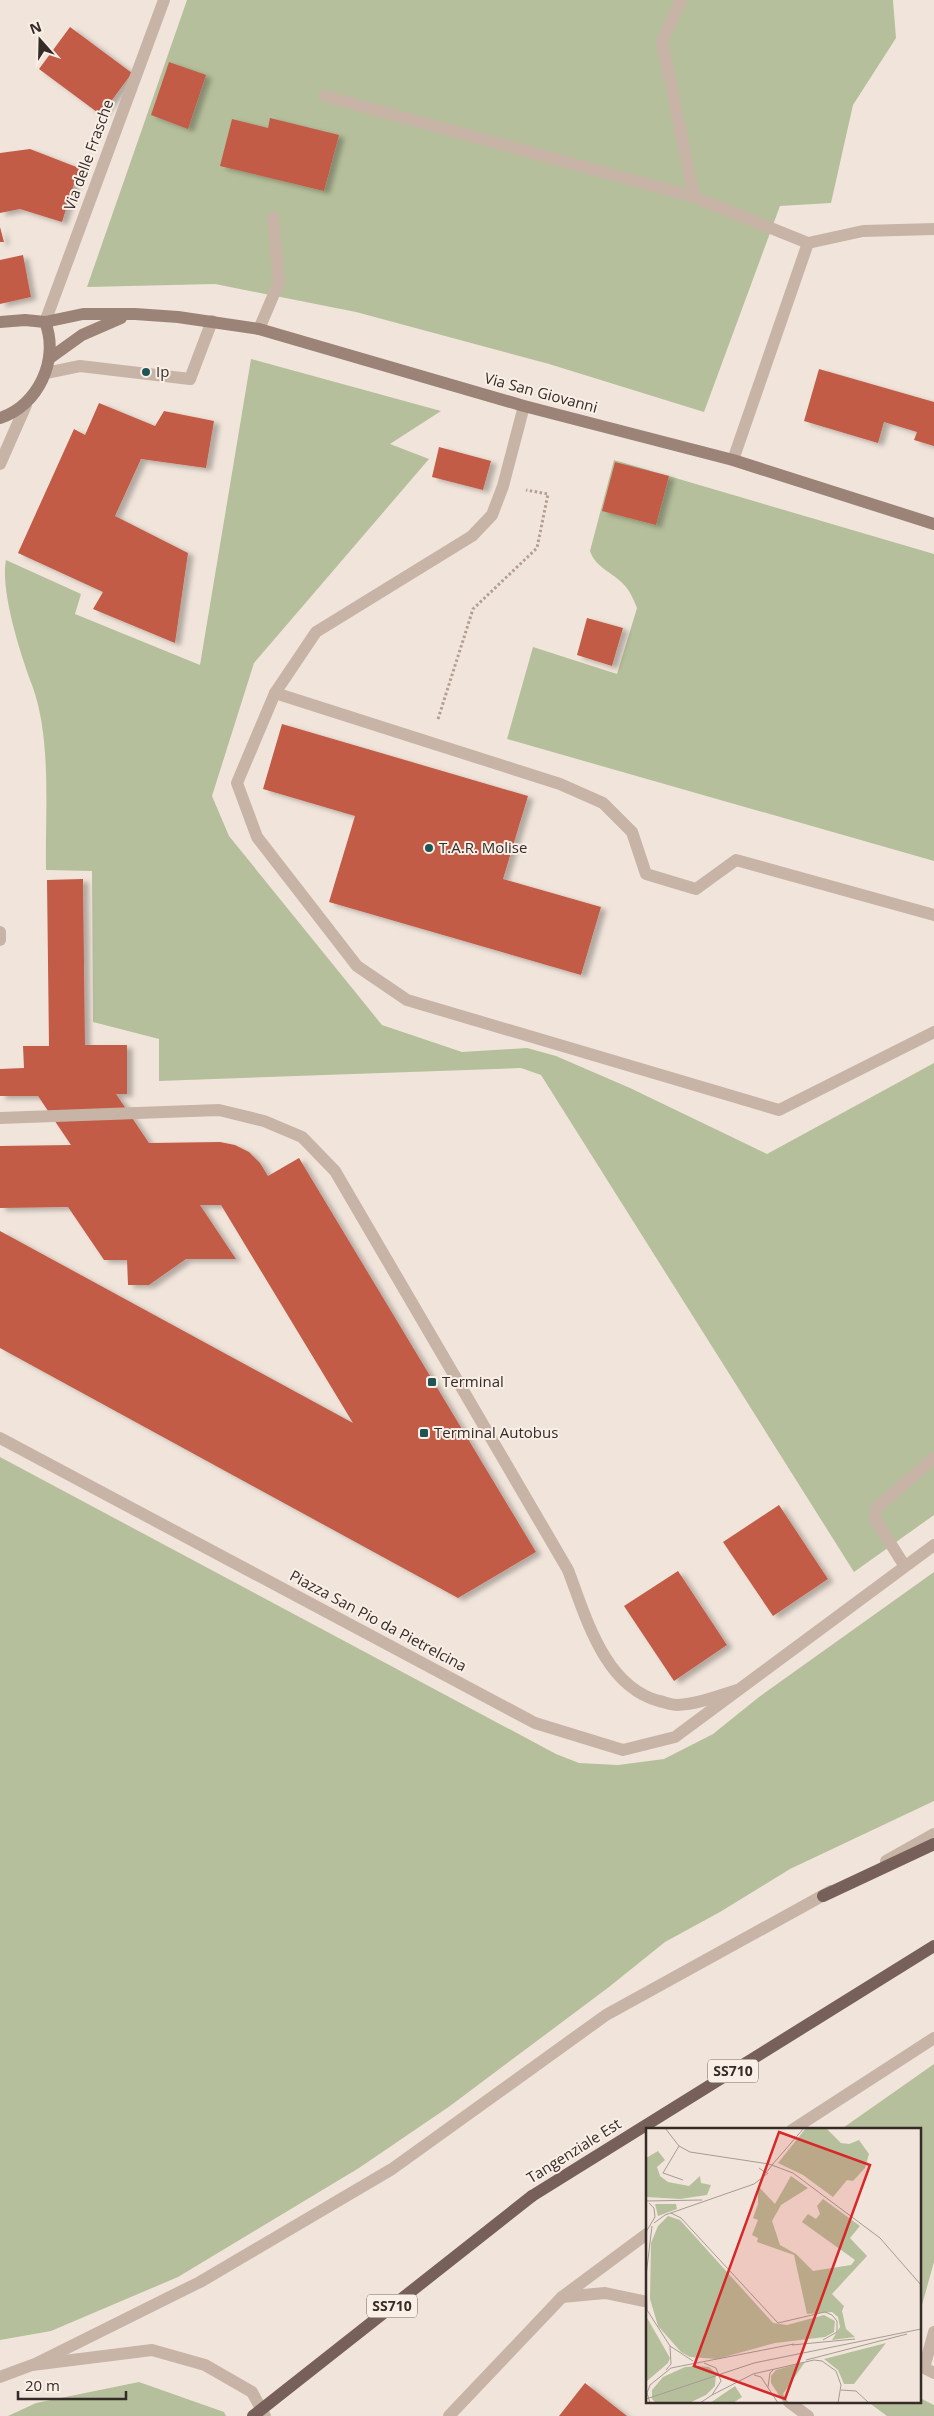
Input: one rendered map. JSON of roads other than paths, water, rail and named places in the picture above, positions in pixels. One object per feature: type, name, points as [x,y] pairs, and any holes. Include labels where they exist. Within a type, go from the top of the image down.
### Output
[{"type":"main road","name":"Via San Giovanni","points":[[0,322],[25,320],[45,322],[83,314],[135,314],[212,321],[259,329],[524,406],[733,460],[934,524]]},
{"type":"main road","name":"Via San Giovanni","points":[[50,358],[82,334],[117,319],[135,314]]},
{"type":"main road","points":[[0,418],[15,413],[26,405],[46,372],[50,358],[50,334],[45,322]]},
{"type":"main road","points":[[823,1896],[934,1844]]},
{"type":"main road","name":"Tangenziale Est","points":[[253,2416],[532,2196],[934,1946]]},
{"type":"street","name":"Via delle Frasche","points":[[45,322],[164,0]]},
{"type":"street","points":[[681,0],[662,41],[694,197]]},
{"type":"street","points":[[324,96],[694,197],[808,243],[863,231],[934,230]]},
{"type":"street","points":[[259,329],[278,282],[272,217]]},
{"type":"street","points":[[733,460],[808,243]]},
{"type":"street","points":[[46,372],[80,366],[190,379],[212,321]]},
{"type":"street","points":[[0,464],[26,405]]},
{"type":"street","points":[[524,406],[503,486],[492,515],[472,536],[316,632],[275,693],[237,783],[257,838],[357,966],[407,1000],[779,1110],[934,1032]]},
{"type":"street","points":[[275,693],[560,784],[603,803],[632,832],[646,874],[696,889],[736,860],[934,915]]},
{"type":"street","points":[[0,932],[0,940]]},
{"type":"street","points":[[0,1118],[219,1110],[264,1121],[302,1137],[335,1172],[568,1570],[588,1621],[614,1671],[645,1697],[675,1705],[709,1699],[746,1686]]},
{"type":"street","name":"Piazza San Pio da Pietrelcina","points":[[0,1438],[535,1723],[623,1750],[675,1737],[746,1686],[904,1565],[934,1545]]},
{"type":"street","points":[[904,1565],[875,1518],[877,1507],[934,1458]]},
{"type":"street","points":[[0,2377],[32,2365],[200,2282],[392,2170],[606,2015],[934,1834]]},
{"type":"street","points":[[795,2128],[934,2038]]},
{"type":"street","points":[[449,2416],[562,2297],[646,2234]]},
{"type":"street","points":[[562,2297],[605,2293],[646,2302]]},
{"type":"street","points":[[934,2332],[924,2368],[934,2373]]},
{"type":"street","points":[[32,2365],[152,2350],[205,2365],[252,2392],[265,2416]]},
{"type":"street","points":[[792,2404],[808,2416]]},
{"type":"place","name":"Ip","points":[[146,372]]},
{"type":"place","name":"T.A.R. Molise","points":[[429,848]]},
{"type":"place","name":"Terminal","points":[[432,1382]]},
{"type":"place","name":"Terminal Autobus","points":[[424,1433]]}]
